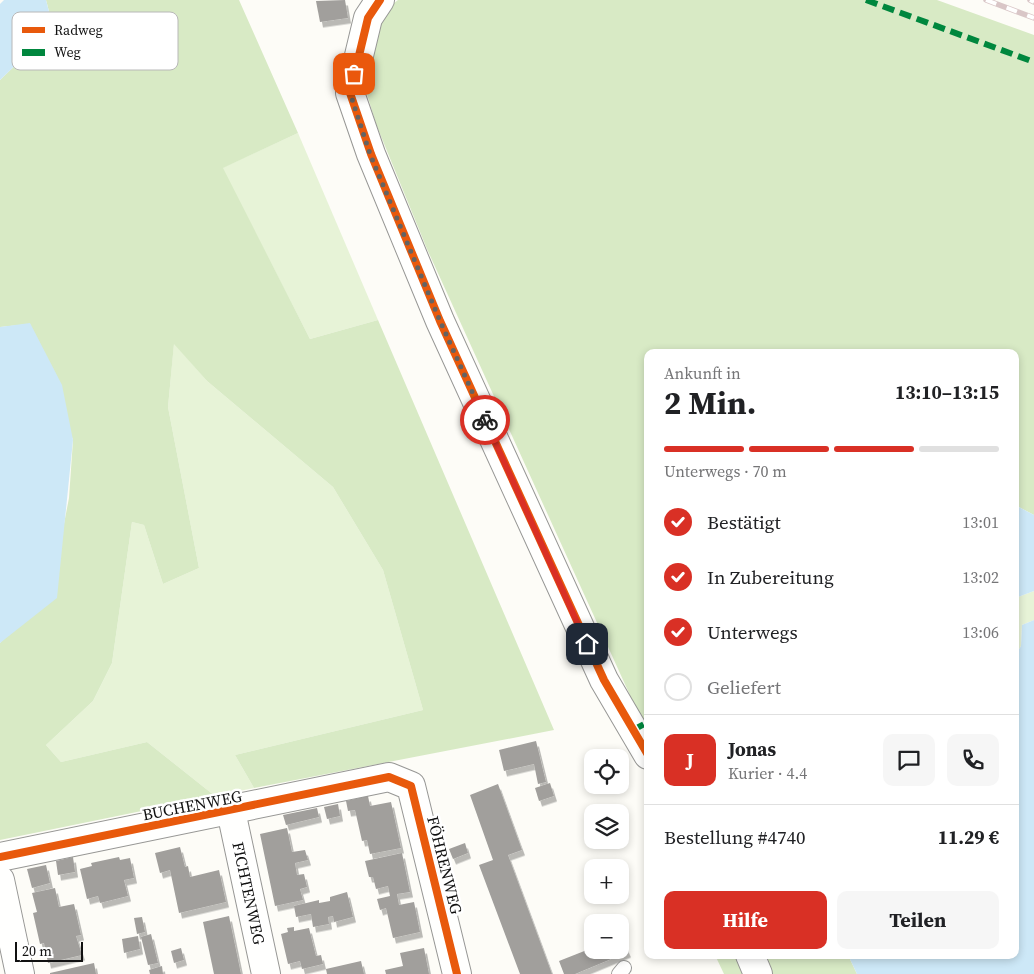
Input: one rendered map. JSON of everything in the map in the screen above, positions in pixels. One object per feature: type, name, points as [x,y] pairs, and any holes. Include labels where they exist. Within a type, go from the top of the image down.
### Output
[{"type":"street","points":[[380,0],[368,18],[350,93],[370,154],[440,321],[604,680],[644,747]]},
{"type":"street","name":"BUCHENWEG","points":[[0,857],[389,777]]},
{"type":"street","name":"FÖHRENWEG","points":[[389,777],[411,786],[457,974]]},
{"type":"street","name":"FICHTENWEG","points":[[231,811],[266,974]]},
{"type":"street","points":[[0,880],[20,974]]},
{"type":"street","points":[[752,959],[758,974]]},
{"type":"green space","points":[[46,0],[239,0],[298,133],[223,168],[310,339],[378,320],[554,730],[254,788],[235,755],[423,710],[383,570],[333,487],[207,381],[174,344],[168,407],[199,568],[163,584],[144,525],[132,522],[112,663],[93,701],[46,745],[61,762],[147,742],[215,796],[0,840],[0,643],[7,635],[62,534],[69,498],[73,440],[30,324],[0,327],[0,80],[12,68],[12,70],[178,70],[178,12],[49,12]]},
{"type":"green space","points":[[398,0],[937,0],[1034,35],[1034,515],[1019,507],[1019,349],[644,349],[644,744],[629,693],[427,249],[376,124],[363,81],[376,32],[389,7]]},
{"type":"green space","points":[[298,133],[378,320],[310,339],[222,168]]},
{"type":"green space","points":[[174,343],[207,381],[333,487],[383,570],[423,710],[235,755],[254,788],[215,796],[147,742],[61,762],[46,745],[93,701],[112,663],[132,522],[144,525],[163,584],[199,568],[168,407]]},
{"type":"green space","points":[[1034,591],[1034,620],[1022,625],[1021,646],[1019,649],[1019,597]]},
{"type":"green space","points":[[717,959],[850,959],[857,974],[724,974]]},
{"type":"water","points":[[4,0],[46,0],[49,12],[12,12],[12,68],[0,80],[0,4]]},
{"type":"water","points":[[30,323],[62,385],[73,440],[57,598],[0,643],[0,327]]},
{"type":"water","points":[[1019,507],[1034,515],[1034,591],[1019,597]]},
{"type":"water","points":[[1034,620],[1034,974],[857,974],[850,959],[1019,959],[1019,649],[1021,646],[1022,625]]},
{"type":"building","points":[[345,0],[348,18],[320,22],[316,1]]},
{"type":"building","points":[[536,741],[546,782],[538,784],[534,764],[504,771],[499,750]]},
{"type":"building","points":[[550,783],[554,796],[539,801],[535,788]]},
{"type":"building","points":[[498,784],[522,850],[508,855],[552,974],[520,974],[479,865],[493,860],[470,795]]},
{"type":"building","points":[[368,796],[370,806],[391,802],[401,848],[370,854],[367,840],[362,841],[355,810],[348,811],[346,801]]},
{"type":"building","points":[[203,797],[204,801],[195,802],[194,798]]},
{"type":"building","points":[[338,804],[340,816],[327,819],[324,807]]},
{"type":"building","points":[[317,808],[319,817],[286,825],[283,815]]},
{"type":"building","points":[[287,828],[292,852],[305,850],[308,860],[295,863],[297,875],[304,874],[307,887],[300,889],[303,900],[275,906],[260,834]]},
{"type":"building","points":[[465,843],[468,853],[453,859],[449,849]]},
{"type":"building","points":[[180,847],[185,867],[188,866],[190,877],[219,870],[226,902],[179,913],[170,870],[160,873],[155,853]]},
{"type":"building","points":[[402,853],[410,892],[397,894],[399,905],[414,902],[420,932],[393,938],[386,908],[380,910],[377,899],[390,896],[388,886],[376,889],[373,877],[369,877],[365,861]]},
{"type":"building","points":[[73,857],[75,872],[58,875],[56,861]]},
{"type":"building","points":[[119,857],[120,860],[130,858],[134,878],[124,880],[128,896],[100,903],[98,896],[87,899],[80,869],[92,866],[91,863]]},
{"type":"building","points":[[46,865],[50,883],[32,888],[27,869]]},
{"type":"building","points":[[55,888],[59,907],[74,904],[81,935],[76,936],[82,955],[48,963],[44,943],[40,944],[33,913],[37,912],[32,893]]},
{"type":"building","points":[[347,892],[353,917],[334,922],[333,916],[328,917],[329,924],[313,927],[311,914],[296,917],[294,906],[319,900],[319,903],[330,901],[330,897]]},
{"type":"building","points":[[229,916],[241,974],[214,974],[203,922]]},
{"type":"building","points":[[142,917],[145,932],[137,934],[134,918]]},
{"type":"building","points":[[294,927],[294,931],[309,928],[316,956],[321,955],[323,964],[302,969],[300,961],[288,964],[281,934],[288,932],[287,928]]},
{"type":"building","points":[[151,934],[158,963],[148,965],[141,937]]},
{"type":"building","points":[[138,936],[140,949],[124,953],[122,939]]},
{"type":"building","points":[[181,948],[184,960],[174,963],[171,951]]},
{"type":"building","points":[[424,948],[429,974],[386,974],[385,970],[403,966],[400,953]]},
{"type":"building","points":[[584,951],[584,959],[611,959],[575,974],[564,974],[559,961]]},
{"type":"building","points":[[361,961],[364,974],[327,974],[326,969]]},
{"type":"building","points":[[94,963],[96,974],[50,974],[50,973]]},
{"type":"building","points":[[162,966],[163,974],[150,974],[149,970]]},
{"type":"railway","points":[[986,0],[1034,18]]},
{"type":"railway","points":[[1030,0],[1034,2]]},
{"type":"marked path","points":[[866,0],[1034,62]]},
{"type":"marked path","points":[[633,730],[644,724]]},
{"type":"cycle path","points":[[380,0],[368,18],[350,93],[371,154],[440,321],[604,680],[644,748]]},
{"type":"cycle path","points":[[0,857],[389,777],[411,786],[457,974]]},
{"type":"way so far","points":[[354,74],[350,93],[370,154],[440,321],[485,420]]},
{"type":"route","points":[[485,420],[587,644]]}]
